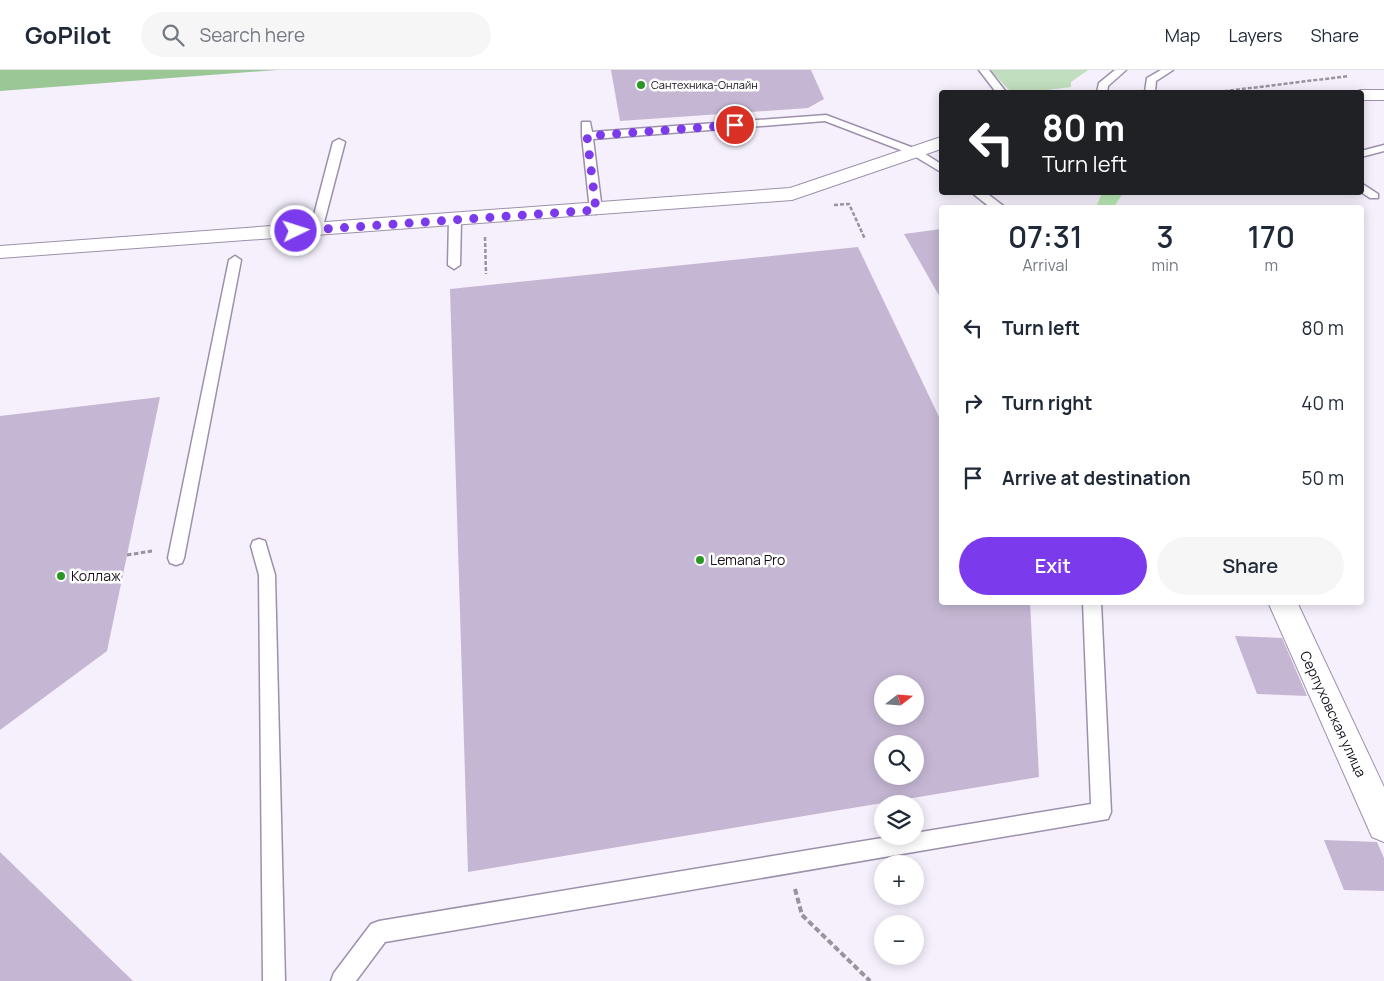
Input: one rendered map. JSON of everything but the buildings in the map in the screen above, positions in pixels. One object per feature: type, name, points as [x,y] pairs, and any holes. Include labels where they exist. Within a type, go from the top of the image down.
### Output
[{"type":"street","points":[[1364,95],[1384,95]]},
{"type":"street","points":[[0,252],[596,210],[792,194],[939,144]]},
{"type":"street","name":"Серпуховская улица","points":[[1283,605],[1384,825]]},
{"type":"lane","points":[[984,70],[999,90]]},
{"type":"lane","points":[[1102,90],[1104,84],[1121,70]]},
{"type":"lane","points":[[1150,90],[1151,80],[1168,70]]},
{"type":"lane","points":[[587,136],[826,118],[915,152],[939,168]]},
{"type":"lane","points":[[586,124],[596,210]]},
{"type":"lane","points":[[316,230],[339,142]]},
{"type":"lane","points":[[1364,153],[1384,148]]},
{"type":"lane","points":[[1364,188],[1374,196]]},
{"type":"lane","points":[[981,195],[996,205]]},
{"type":"lane","points":[[454,265],[455,220]]},
{"type":"lane","points":[[176,558],[235,260]]},
{"type":"lane","points":[[259,546],[267,575],[274,981]]},
{"type":"lane","points":[[342,981],[379,932],[788,862],[1100,812],[1092,605]]},
{"type":"path","points":[[1234,90],[1352,75]]},
{"type":"path","points":[[788,862],[802,915],[870,981]]},
{"type":"shaded area","points":[[0,70],[277,70],[0,91]]},
{"type":"shaded area","points":[[990,70],[1088,70],[1071,82],[1071,87],[1048,90],[1009,90]]},
{"type":"shaded area","points":[[1101,195],[1122,195],[1115,205],[1097,205]]},
{"type":"place","name":"Сантехника-Онлайн","points":[[641,85]]},
{"type":"place","name":"Lemana Pro","points":[[700,560]]},
{"type":"place","name":"Коллаж","points":[[61,576]]},
{"type":"route","points":[[296,231],[596,210],[587,136],[735,125]]}]
